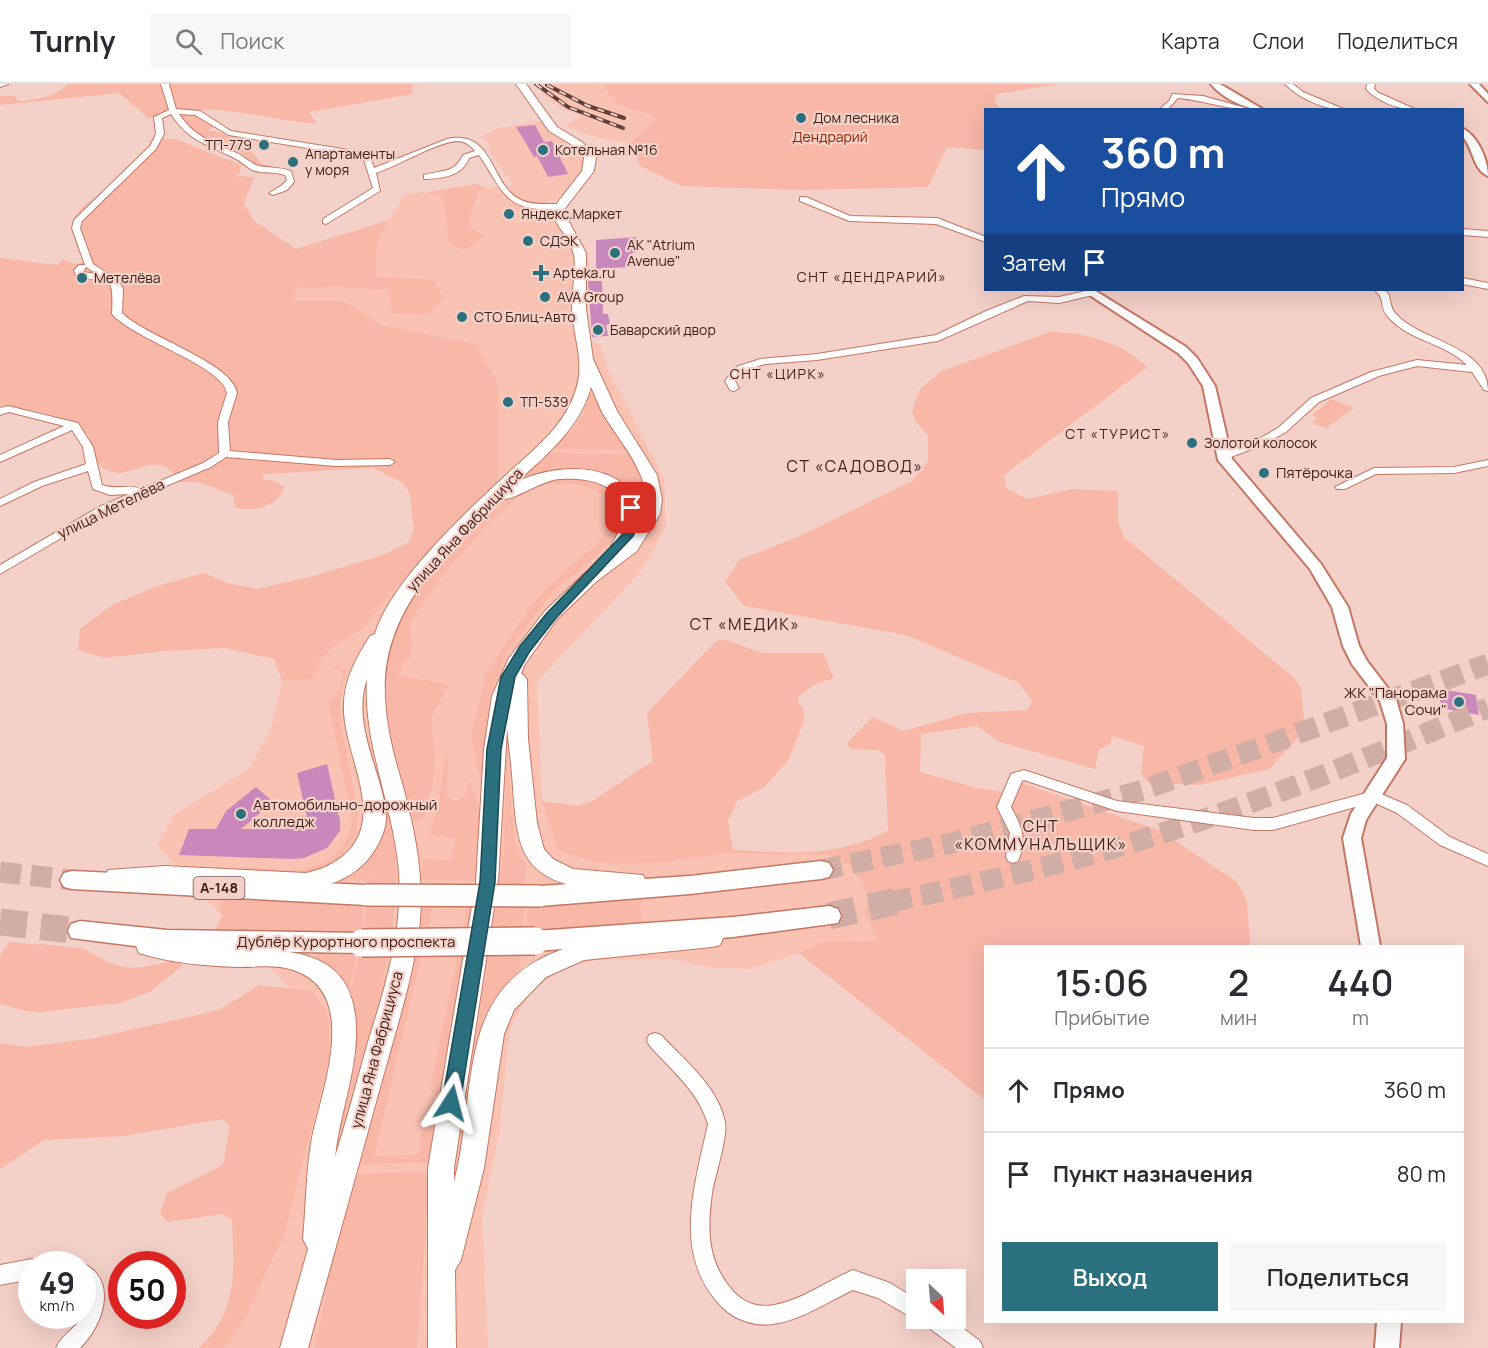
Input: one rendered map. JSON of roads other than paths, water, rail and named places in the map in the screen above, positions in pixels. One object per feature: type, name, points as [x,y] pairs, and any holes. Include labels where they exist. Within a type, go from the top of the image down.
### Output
[{"type":"main road","points":[[521,84],[553,129],[578,144],[590,157],[588,171],[558,207]]},
{"type":"main road","name":"улица Яна Фабрициуса","points":[[294,1348],[388,1016],[410,912],[408,848],[382,745],[376,705],[376,660],[386,628],[409,588],[475,515],[559,435],[580,402],[586,380],[579,310],[581,257],[580,249],[560,224],[558,207]]},
{"type":"main road","name":"улица Яна Фабрициуса","points":[[442,1348],[441,1168],[487,882],[494,749],[508,677],[551,615],[591,577],[631,547],[652,514],[654,499],[646,468],[609,411],[585,357]]},
{"type":"main road","name":"А-148","points":[[475,515],[519,486],[548,476],[577,474],[610,483],[628,499],[632,517],[631,527],[620,545],[591,577]]},
{"type":"main road","name":"А-148","points":[[72,880],[154,873],[300,882],[315,880],[349,863],[370,842],[376,828],[376,815],[353,721],[351,699],[361,662],[386,628]]},
{"type":"main road","name":"А-148","points":[[536,635],[518,675],[514,708],[530,841],[543,862],[569,878],[595,881],[684,880],[820,870]]},
{"type":"main road","name":"А-148","points":[[72,880],[366,895],[540,896],[690,885],[820,870]]},
{"type":"main road","name":"А-148","points":[[441,1282],[471,1168],[492,1034],[504,1004],[521,984],[545,967],[582,951],[719,937],[829,916]]},
{"type":"main road","name":"Дублёр Курортного проспекта","points":[[80,931],[167,940],[362,943],[535,941],[734,927],[829,916]]},
{"type":"main road","name":"А-148","points":[[80,931],[159,949],[298,961],[315,968],[328,980],[338,995],[344,1015],[345,1041],[322,1161],[315,1272]]},
{"type":"street","points":[[165,84],[173,111],[185,129],[200,140],[242,156],[255,168],[277,169],[288,173],[291,180],[289,184],[273,193]]},
{"type":"street","points":[[1215,84],[1220,89],[1256,108]]},
{"type":"street","points":[[1288,84],[1305,97],[1337,108]]},
{"type":"street","points":[[1371,84],[1370,89],[1376,96],[1409,108]]},
{"type":"street","points":[[1474,84],[1488,99]]},
{"type":"street","points":[[1164,108],[1173,101],[1175,96],[1203,98],[1242,108]]},
{"type":"street","points":[[326,220],[375,192],[378,186],[367,159],[358,154],[229,133],[196,112],[173,111],[158,117],[159,134],[153,147],[78,220],[76,228],[86,266],[116,282],[117,314],[127,324],[149,338],[189,356],[229,385],[232,394],[222,429],[224,454],[352,464],[390,462]]},
{"type":"street","points":[[1464,133],[1473,141],[1480,165],[1488,173]]},
{"type":"street","points":[[373,171],[394,166],[454,140],[469,140],[515,200],[527,204],[558,207]]},
{"type":"street","points":[[427,177],[457,172],[461,169],[466,157],[479,152]]},
{"type":"street","points":[[803,199],[849,218],[937,221],[984,239]]},
{"type":"street","points":[[1464,232],[1488,234]]},
{"type":"street","points":[[1464,281],[1488,286]]},
{"type":"street","points":[[734,388],[730,381],[734,374],[751,365],[938,338],[1025,294],[1059,300],[1088,291],[1174,345],[1193,361],[1209,386],[1224,456],[1233,470],[1316,567],[1340,608],[1351,645],[1360,664],[1388,699],[1395,724],[1396,759],[1357,819],[1352,838],[1371,945]]},
{"type":"street","points":[[1382,292],[1385,309],[1392,317],[1466,358],[1488,388]]},
{"type":"street","points":[[1224,456],[1250,447],[1282,430],[1315,400],[1375,374],[1418,363],[1474,369]]},
{"type":"street","points":[[0,412],[8,409],[74,425],[88,447],[98,487],[104,490],[147,488]]},
{"type":"street","points":[[0,459],[74,425]]},
{"type":"street","name":"улица Метелёва","points":[[0,570],[103,509],[147,488],[207,465],[224,454]]},
{"type":"street","points":[[1341,487],[1374,471],[1454,471],[1488,463]]},
{"type":"street","points":[[0,503],[38,484],[91,466]]},
{"type":"street","points":[[1013,857],[1017,833],[1004,807],[1016,778],[1024,775],[1117,806],[1254,824],[1273,824],[1374,796],[1402,808],[1444,841],[1488,860]]},
{"type":"street","points":[[655,1040],[709,1100],[714,1112],[717,1124],[702,1206],[699,1239],[706,1268],[723,1296],[745,1312],[757,1316],[776,1314],[800,1308],[852,1280],[883,1290],[906,1304]]},
{"type":"street","points":[[0,1275],[18,1272]]},
{"type":"street","points":[[1387,1348],[1389,1323]]},
{"type":"street","points":[[66,1348],[84,1329]]},
{"type":"street","points":[[947,1329],[973,1348]]},
{"type":"tunnel","points":[[821,870],[952,843],[1143,790],[1488,664]]},
{"type":"tunnel","points":[[891,902],[996,879],[1169,831],[1290,788],[1488,708]]},
{"type":"tunnel","points":[[0,872],[72,880]]},
{"type":"tunnel","points":[[829,916],[898,901]]},
{"type":"tunnel","points":[[0,922],[80,931]]},
{"type":"railway","points":[[536,84],[568,107],[623,128]]},
{"type":"railway","points":[[547,85],[588,106],[624,118]]},
{"type":"place","name":"Дом лесника","points":[[801,118]]},
{"type":"place","name":"ТП-779","points":[[264,145]]},
{"type":"place","name":"Котельная №16","points":[[543,150]]},
{"type":"place","name":"Апартаменты у моря","points":[[293,162]]},
{"type":"place","name":"Яндекс.Маркет","points":[[509,214]]},
{"type":"place","name":"СДЭК","points":[[528,241]]},
{"type":"place","name":"АК \"Atrium Avenue\"","points":[[615,253]]},
{"type":"place","name":"Apteka.ru","points":[[541,273]]},
{"type":"place","name":"Метелёва","points":[[82,278]]},
{"type":"place","name":"AVA Group","points":[[545,297]]},
{"type":"place","name":"СТО Блиц-Авто","points":[[462,317]]},
{"type":"place","name":"Баварский двор","points":[[598,330]]},
{"type":"place","name":"ТП-539","points":[[508,402]]},
{"type":"place","name":"Золотой колосок","points":[[1192,443]]},
{"type":"place","name":"Пятёрочка","points":[[1264,473]]},
{"type":"place","name":"ЖК \"Панорама Сочи\"","points":[[1459,702]]},
{"type":"place","name":"Автомобильно-дорожный колледж","points":[[241,814]]},
{"type":"district","name":"СНТ «ДЕНДРАРИЙ»","points":[[872,277]]},
{"type":"district","name":"СНТ «ЦИРК»","points":[[778,374]]},
{"type":"district","name":"СТ «ТУРИСТ»","points":[[1118,434]]},
{"type":"district","name":"СТ «САДОВОД»","points":[[855,466]]},
{"type":"district","name":"СТ «МЕДИК»","points":[[745,624]]},
{"type":"district","name":"СНТ «КОММУНАЛЬЩИК»","points":[[1041,835]]},
{"type":"park label","name":"Дендрарий","points":[[830,137]]}]
